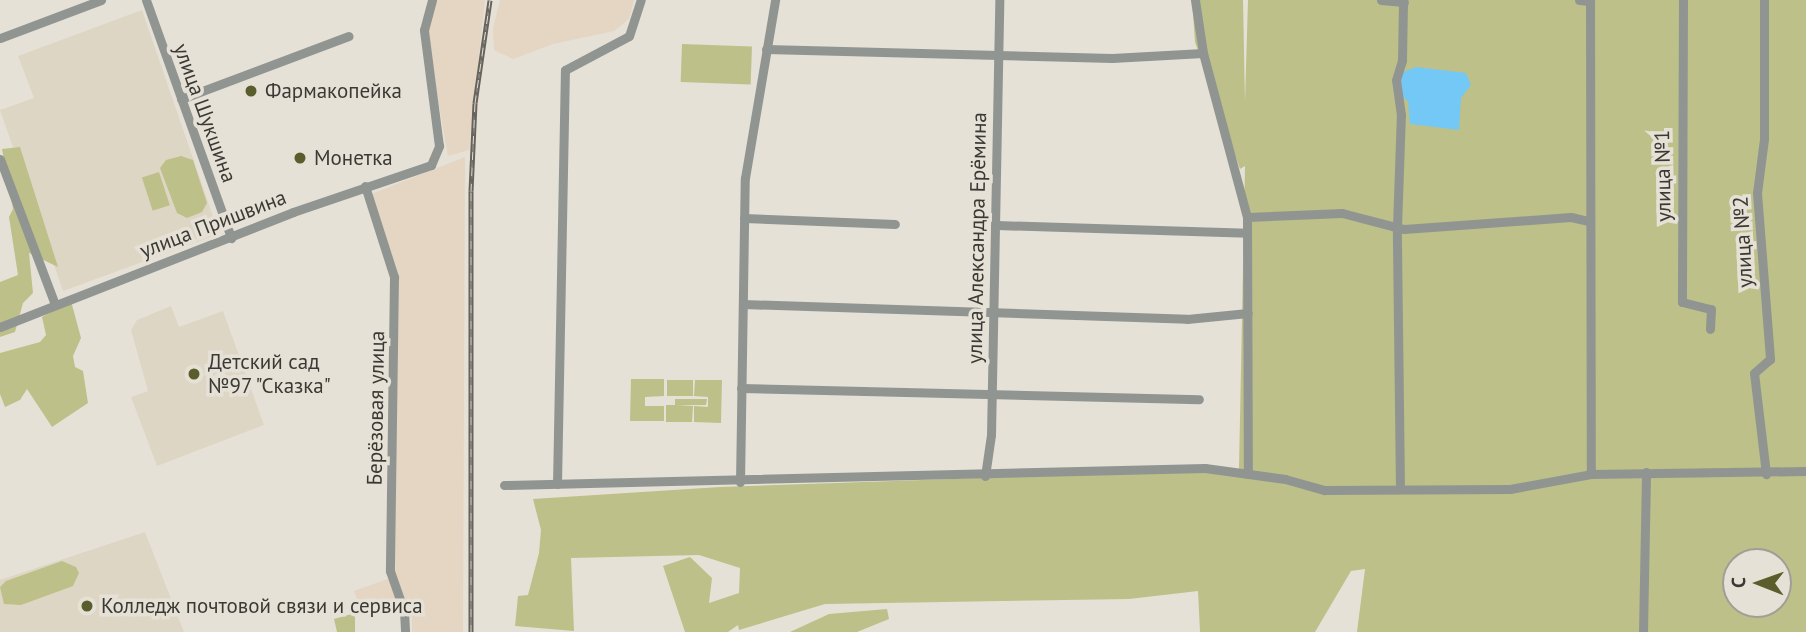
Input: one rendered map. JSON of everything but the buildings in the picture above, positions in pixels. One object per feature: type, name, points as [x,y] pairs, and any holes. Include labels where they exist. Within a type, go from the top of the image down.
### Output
[{"type":"street","points":[[0,38],[102,0]]},
{"type":"street","name":"улица Шукшина","points":[[146,0],[231,238]]},
{"type":"street","name":"улица Пришвина","points":[[0,327],[54,302],[365,186],[431,165],[437,156],[425,30],[432,0]]},
{"type":"street","points":[[557,484],[565,70],[629,36],[641,0]]},
{"type":"street","points":[[740,482],[744,218],[750,127],[775,0]]},
{"type":"street","name":"улица Александра Ерёмина","points":[[985,476],[991,395],[997,225],[996,53],[999,0]]},
{"type":"street","points":[[1195,0],[1203,53],[1247,217],[1248,474]]},
{"type":"street","points":[[1381,0],[1404,2],[1402,60],[1396,80],[1401,115],[1397,227],[1399,489]]},
{"type":"street","points":[[1579,0],[1590,1],[1593,122],[1588,221],[1593,295],[1591,474]]},
{"type":"street","name":"улица №1","points":[[1683,0],[1682,302],[1711,309],[1710,329]]},
{"type":"street","name":"улица №2","points":[[1764,0],[1764,139],[1757,193],[1769,359],[1754,373],[1766,474]]},
{"type":"street","points":[[181,99],[349,36]]},
{"type":"street","points":[[766,49],[1112,58],[1203,53]]},
{"type":"street","points":[[0,159],[54,302]]},
{"type":"street","name":"Берёзовая улица","points":[[365,186],[394,277],[390,571],[404,611],[405,632]]},
{"type":"street","points":[[1247,217],[1342,213],[1397,227],[1571,217],[1588,221]]},
{"type":"street","points":[[744,218],[895,224]]},
{"type":"street","points":[[997,225],[1247,233]]},
{"type":"street","points":[[743,304],[994,310],[1188,319],[1248,313]]},
{"type":"street","points":[[741,388],[1199,398]]},
{"type":"street","points":[[504,485],[740,482],[1205,468],[1324,490],[1510,489],[1591,474],[1766,474],[1806,471]]},
{"type":"street","points":[[1643,632],[1647,472]]},
{"type":"shaded area","points":[[435,0],[485,0],[469,150],[448,156],[427,38]]},
{"type":"shaded area","points":[[500,0],[634,0],[629,19],[614,31],[553,44],[513,59],[494,50],[493,28]]},
{"type":"shaded area","points":[[142,10],[219,234],[63,291],[0,110],[34,98],[18,56]]},
{"type":"shaded area","points":[[465,157],[463,632],[412,632],[412,604],[358,603],[354,591],[393,577],[399,278],[369,195]]},
{"type":"shaded area","name":"Детский сад №97 \"Сказка\"","points":[[171,306],[179,327],[223,311],[264,425],[157,466],[131,397],[148,391],[131,330],[137,320]]},
{"type":"shaded area","name":"Колледж почтовой связи и сервиса","points":[[145,532],[184,632],[0,632],[0,580]]},
{"type":"green space","points":[[1192,0],[1243,0],[1245,102],[1248,0],[1806,0],[1806,632],[1357,632],[1365,569],[1351,571],[1315,632],[1200,632],[1198,591],[1129,599],[825,604],[739,630],[738,625],[728,632],[685,632],[663,566],[690,557],[712,578],[709,603],[739,593],[740,568],[699,555],[571,558],[574,631],[515,626],[518,596],[528,595],[539,553],[541,530],[533,499],[720,487],[1239,469],[1245,166],[1240,169],[1195,42]]},
{"type":"green space","points":[[682,44],[752,46],[751,84],[681,82]]},
{"type":"green space","points":[[20,147],[58,267],[29,253],[33,293],[23,303],[15,332],[0,337],[0,282],[18,275],[9,217],[13,209],[2,149]]},
{"type":"green space","points":[[181,156],[193,160],[207,203],[202,212],[187,218],[177,213],[160,168],[166,160]]},
{"type":"green space","points":[[159,172],[170,205],[153,211],[142,178]]},
{"type":"green space","points":[[71,301],[81,338],[73,356],[75,367],[83,371],[88,403],[52,427],[27,389],[20,400],[5,407],[0,394],[0,353],[40,342],[46,335],[42,317]]},
{"type":"green space","points":[[631,379],[664,379],[664,396],[645,397],[645,406],[664,406],[664,421],[630,421]]},
{"type":"green space","points":[[667,380],[693,380],[693,396],[667,396]]},
{"type":"green space","points":[[695,380],[722,380],[721,423],[694,422],[694,406],[708,407],[708,397],[694,396]]},
{"type":"green space","points":[[675,399],[707,399],[706,405],[677,405],[693,406],[692,422],[666,422],[666,405],[675,405]]},
{"type":"green space","points":[[62,561],[76,567],[79,573],[73,586],[21,605],[4,604],[0,587],[6,581]]},
{"type":"green space","points":[[887,609],[889,619],[857,632],[790,632],[829,614]]},
{"type":"green space","points":[[355,613],[355,632],[337,632],[334,619]]},
{"type":"water","points":[[1416,67],[1466,73],[1471,85],[1461,98],[1459,130],[1410,124],[1408,101],[1400,95],[1401,73]]},
{"type":"railway","points":[[471,632],[471,191],[475,103],[490,0]]},
{"type":"place","name":"Фармакопейка","points":[[251,91]]},
{"type":"place","name":"Монетка","points":[[300,158]]},
{"type":"place","name":"Детский сад №97 \"Сказка\"","points":[[194,374]]},
{"type":"place","name":"Колледж почтовой связи и сервиса","points":[[87,606]]}]
